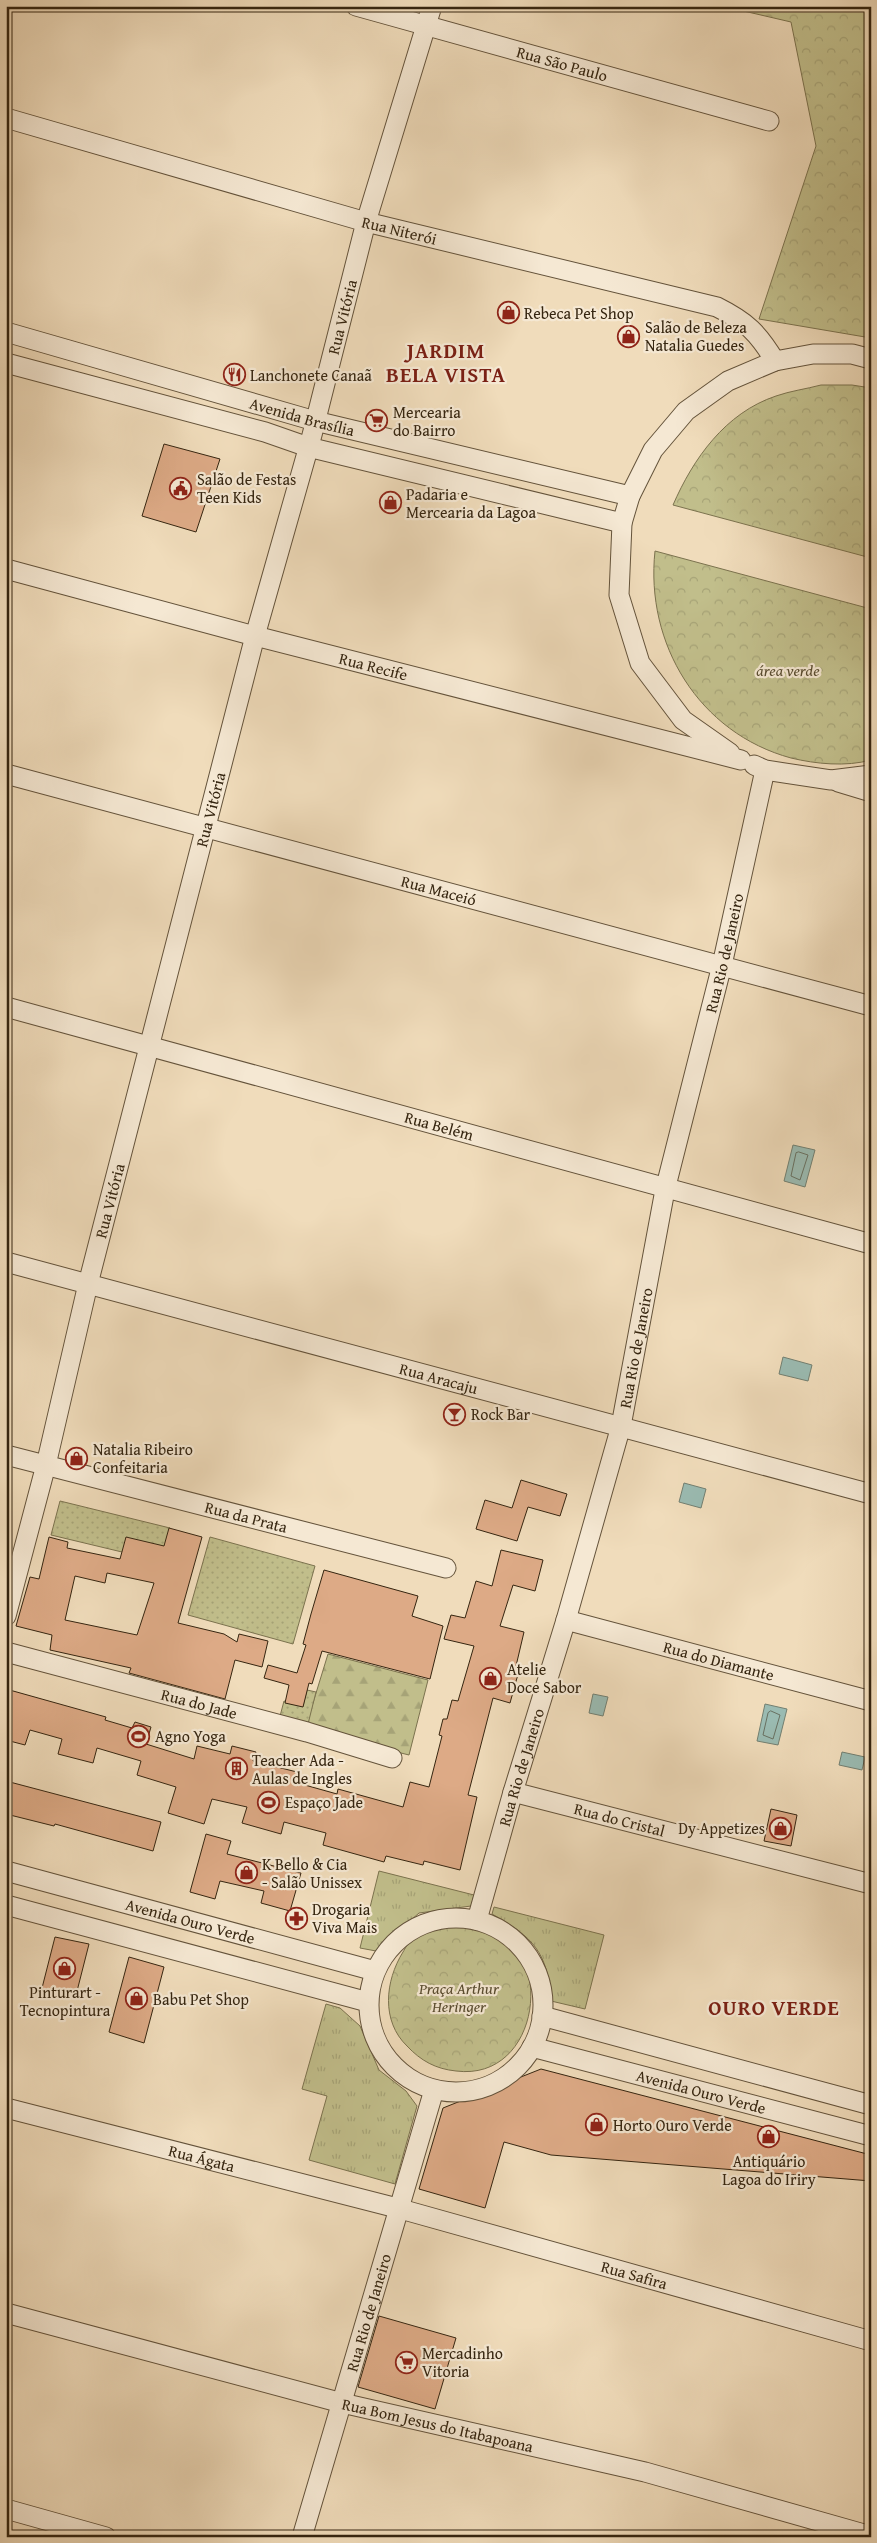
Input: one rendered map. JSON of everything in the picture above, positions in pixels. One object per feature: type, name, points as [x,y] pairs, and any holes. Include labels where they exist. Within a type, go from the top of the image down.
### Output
[{"type":"street","name":"Rua São Paulo","points":[[356,6],[769,121]]},
{"type":"street","name":"Rua Vitória","points":[[6,1616],[46,1465],[88,1284],[255,636],[315,421],[366,222],[432,6]]},
{"type":"street","name":"Rua Niterói","points":[[6,118],[366,222],[717,307],[741,319],[754,330],[776,361]]},
{"type":"street","name":"Avenida Brasília","points":[[6,332],[315,421],[630,496]]},
{"type":"street","points":[[871,359],[852,354],[813,354],[776,361],[728,381],[686,411],[653,450],[630,496],[622,523],[619,595],[640,663],[683,720],[742,760],[765,770],[831,780],[871,792]]},
{"type":"street","name":"Avenida Brasília","points":[[6,363],[265,432],[308,447],[622,523]]},
{"type":"street","name":"Rua Recife","points":[[6,569],[255,636],[742,760]]},
{"type":"street","name":"Rua Rio de Janeiro","points":[[477,1920],[621,1426],[665,1190],[722,965],[765,770]]},
{"type":"street","name":"Rua Maceió","points":[[6,774],[871,1006]]},
{"type":"street","points":[[831,780],[871,776]]},
{"type":"street","name":"Rua Belém","points":[[6,1007],[150,1045],[665,1190],[871,1244]]},
{"type":"street","name":"Rua Aracaju","points":[[6,1262],[871,1494]]},
{"type":"street","name":"Rua da Prata","points":[[6,1456],[446,1568]]},
{"type":"street","name":"Rua do Diamante","points":[[566,1620],[871,1701]]},
{"type":"street","name":"Rua do Jade","points":[[6,1652],[307,1732],[392,1758]]},
{"type":"street","name":"Rua do Cristal","points":[[513,1792],[871,1884]]},
{"type":"street","name":"Avenida Ouro Verde","points":[[6,1871],[375,1971]]},
{"type":"street","name":"Avenida Ouro Verde","points":[[6,1905],[368,2002]]},
{"type":"street","points":[[453,1918],[477,1920],[510,1936],[528,1956],[540,1980],[542,2016],[532,2046],[519,2065],[507,2075],[480,2089],[457,2092],[434,2090],[412,2081],[393,2066],[379,2047],[373,2033],[368,2002],[375,1971],[388,1950],[406,1933],[428,1922],[453,1918]]},
{"type":"street","name":"Avenida Ouro Verde","points":[[542,2016],[871,2105]]},
{"type":"street","name":"Avenida Ouro Verde","points":[[532,2046],[871,2136]]},
{"type":"street","name":"Rua Rio de Janeiro","points":[[302,2537],[342,2404],[397,2208],[434,2090]]},
{"type":"street","name":"Rua Ágata","points":[[6,2108],[397,2208]]},
{"type":"street","name":"Rua Safira","points":[[397,2208],[871,2340]]},
{"type":"street","name":"Rua Bom Jesus do Itabapoana","points":[[6,2313],[342,2404],[645,2472],[871,2536]]},
{"type":"street","points":[[6,2509],[106,2537]]},
{"type":"green space","points":[[722,6],[871,6],[871,338],[759,319],[816,146],[791,22]]},
{"type":"green space","points":[[821,385],[852,385],[871,388],[871,558],[673,505],[690,471],[726,426],[758,404],[781,394]]},
{"type":"green space","name":"área verde","points":[[655,551],[871,609],[871,760],[831,764],[791,758],[758,746],[730,728],[705,706],[685,680],[669,651],[659,619],[654,586]]},
{"type":"green space","points":[[60,1501],[170,1528],[165,1547],[122,1552],[51,1535]]},
{"type":"green space","points":[[210,1537],[315,1566],[293,1644],[188,1615]]},
{"type":"green space","points":[[328,1654],[428,1680],[409,1755],[305,1729]]},
{"type":"green space","points":[[307,1690],[316,1692],[307,1728],[279,1720],[284,1701],[303,1706]]},
{"type":"green space","points":[[379,1871],[474,1895],[471,1906],[419,1913],[376,1951],[360,1948]]},
{"type":"green space","points":[[494,1907],[604,1935],[585,2009],[551,2001],[546,1970],[536,1948],[518,1930],[492,1914]]},
{"type":"green space","name":"Praça Arthur Heringer","points":[[462,1923],[484,1926],[508,1938],[523,1959],[530,1984],[530,2010],[522,2035],[507,2056],[485,2069],[456,2071],[429,2063],[407,2046],[393,2025],[388,2000],[392,1975],[409,1942],[429,1931]]},
{"type":"green space","points":[[326,2004],[340,2008],[360,2026],[379,2070],[406,2091],[417,2106],[395,2184],[309,2160],[327,2096],[302,2089]]},
{"type":"water","points":[[793,1145],[815,1150],[805,1187],[784,1181]]},
{"type":"water","points":[[783,1357],[812,1365],[808,1381],[779,1374]]},
{"type":"water","points":[[684,1483],[706,1489],[701,1508],[679,1502]]},
{"type":"water","points":[[593,1694],[608,1697],[603,1716],[589,1713]]},
{"type":"water","points":[[765,1704],[787,1709],[778,1745],[757,1741]]},
{"type":"water","points":[[842,1752],[865,1757],[862,1770],[839,1765]]},
{"type":"building","name":"Salão de Festas Teen Kids","points":[[164,444],[220,459],[196,532],[142,516]]},
{"type":"building","points":[[521,1480],[567,1494],[560,1516],[528,1507],[517,1541],[476,1529],[485,1500],[512,1508]]},
{"type":"building","points":[[169,1528],[202,1537],[178,1623],[224,1634],[237,1642],[239,1634],[268,1641],[262,1667],[235,1660],[225,1699],[129,1673],[131,1668],[50,1650],[52,1635],[16,1626],[30,1577],[39,1579],[49,1537],[68,1542],[67,1548],[120,1559],[126,1537],[164,1546]],"holes":[[[107,1573],[154,1583],[137,1635],[65,1620],[75,1576],[105,1583]]]},
{"type":"building","points":[[501,1550],[543,1560],[535,1591],[513,1585],[500,1626],[524,1632],[516,1666],[520,1667],[510,1703],[493,1698],[468,1795],[477,1797],[460,1870],[424,1861],[423,1865],[386,1856],[384,1862],[323,1845],[326,1833],[284,1822],[281,1834],[242,1823],[247,1807],[212,1799],[204,1824],[168,1813],[176,1787],[137,1775],[141,1761],[97,1748],[93,1763],[58,1754],[62,1739],[30,1730],[25,1745],[6,1740],[6,1689],[106,1717],[105,1720],[132,1728],[135,1722],[151,1727],[146,1744],[194,1759],[197,1746],[230,1754],[232,1746],[256,1752],[253,1761],[297,1772],[294,1782],[337,1794],[338,1789],[403,1807],[410,1782],[429,1787],[442,1736],[439,1735],[443,1719],[447,1719],[452,1700],[458,1701],[474,1646],[444,1639],[451,1615],[465,1618],[476,1581],[492,1586]]},
{"type":"building","points":[[324,1570],[418,1596],[412,1616],[443,1626],[430,1679],[322,1651],[312,1684],[309,1683],[303,1707],[285,1703],[289,1685],[264,1678],[268,1665],[297,1673],[306,1645],[303,1644]]},
{"type":"building","points":[[6,1781],[161,1822],[153,1851],[55,1824],[54,1826],[6,1814]]},
{"type":"building","name":"Dy Appetizes","points":[[771,1809],[797,1815],[791,1846],[764,1841]]},
{"type":"building","points":[[206,1834],[231,1841],[227,1854],[301,1873],[290,1911],[261,1903],[264,1891],[220,1881],[215,1899],[190,1892]]},
{"type":"building","name":"Pinturart - Tecnopintura","points":[[55,1937],[89,1944],[75,1999],[41,1992]]},
{"type":"building","name":"Babu Pet Shop","points":[[129,1957],[164,1967],[144,2043],[109,2032]]},
{"type":"building","name":"Horto Ouro Verde","points":[[541,2069],[871,2155],[871,2181],[551,2155],[504,2142],[485,2208],[419,2189],[443,2108]]},
{"type":"building","name":"Mercadinho Vitoria","points":[[379,2316],[456,2338],[435,2409],[358,2387]]},
{"type":"place","name":"Rebeca Pet Shop","points":[[508,313]]},
{"type":"place","name":"Salão de Beleza Natalia Guedes","points":[[629,336]]},
{"type":"place","name":"Lanchonete Canaã","points":[[234,375]]},
{"type":"place","name":"Mercearia do Bairro","points":[[377,421]]},
{"type":"place","name":"Salão de Festas Teen Kids","points":[[181,488]]},
{"type":"place","name":"Padaria e Mercearia da Lagoa","points":[[390,503]]},
{"type":"place","name":"Rock Bar","points":[[455,1414]]},
{"type":"place","name":"Natalia Ribeiro Confeitaria","points":[[77,1458]]},
{"type":"place","name":"Atelie Doce Sabor","points":[[491,1678]]},
{"type":"place","name":"Agno Yoga","points":[[139,1736]]},
{"type":"place","name":"Teacher Ada - Aulas de Ingles","points":[[236,1769]]},
{"type":"place","name":"Espaço Jade","points":[[269,1802]]},
{"type":"place","name":"Dy Appetizes","points":[[781,1828]]},
{"type":"place","name":"K Bello & Cia - Salão Unissex","points":[[246,1873]]},
{"type":"place","name":"Drogaria Viva Mais","points":[[296,1918]]},
{"type":"place","name":"Pinturart - Tecnopintura","points":[[65,1968]]},
{"type":"place","name":"Babu Pet Shop","points":[[137,1999]]},
{"type":"place","name":"Horto Ouro Verde","points":[[597,2125]]},
{"type":"place","name":"Antiquário Lagoa do Iriry","points":[[769,2137]]},
{"type":"place","name":"Mercadinho Vitoria","points":[[406,2362]]},
{"type":"district","name":"JARDIM BELA VISTA","points":[[446,363]]},
{"type":"district","name":"OURO VERDE","points":[[774,2008]]}]
